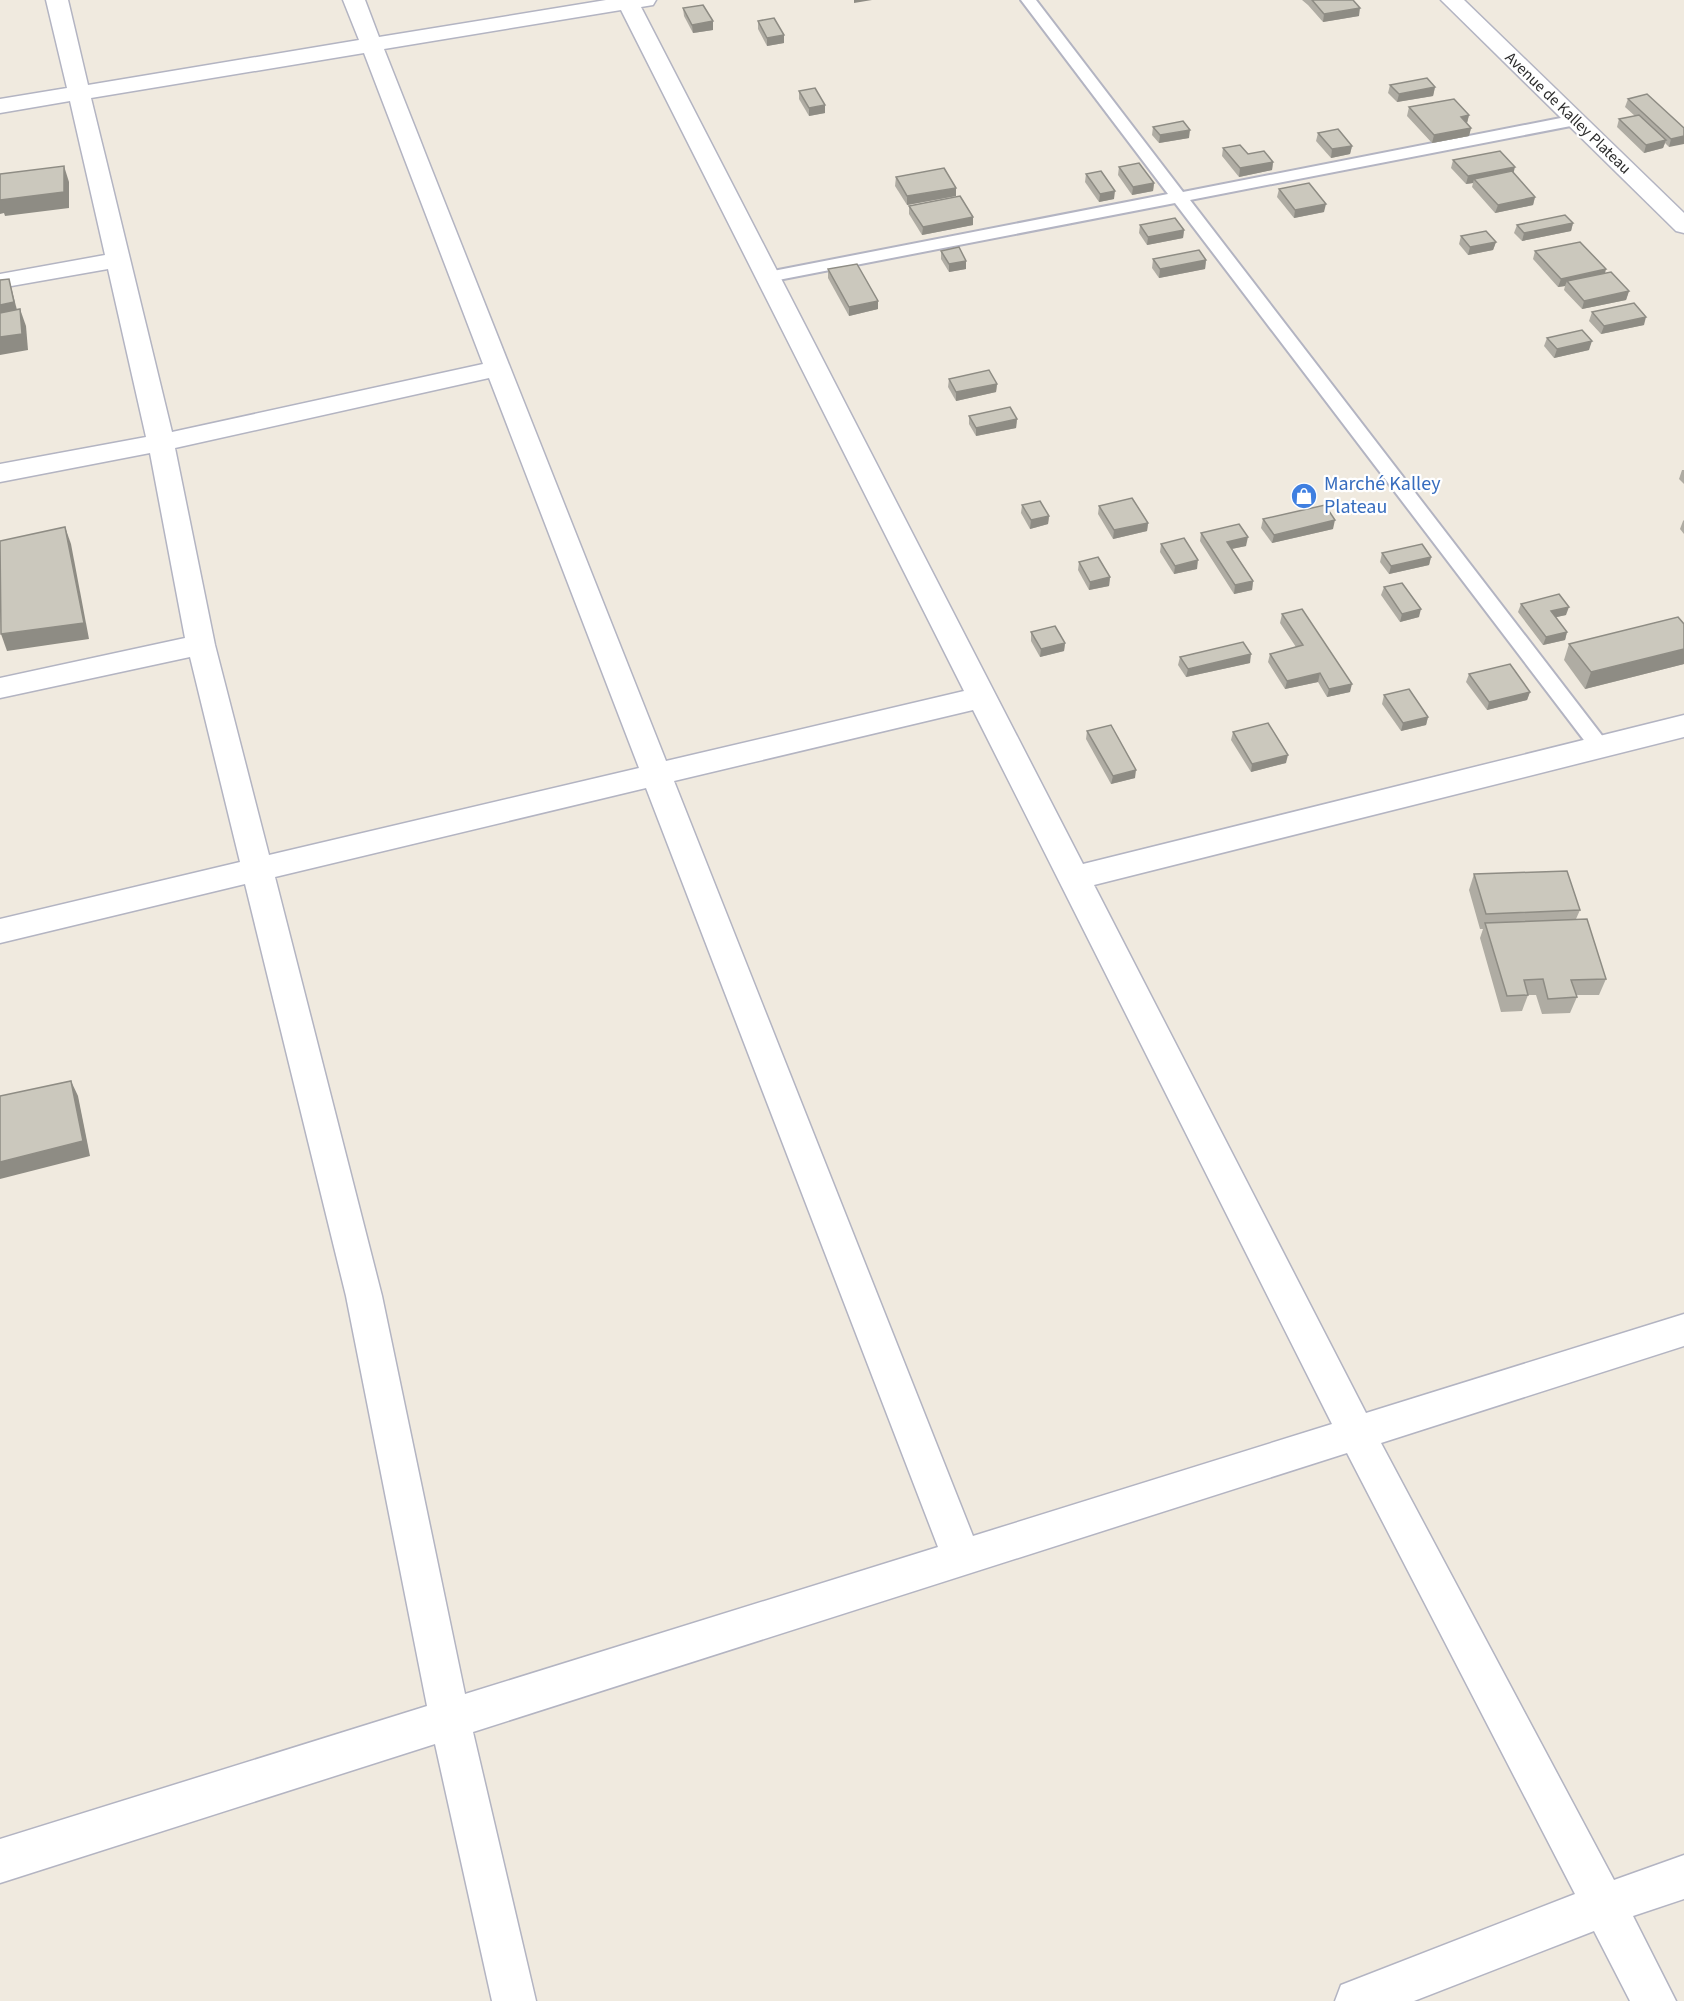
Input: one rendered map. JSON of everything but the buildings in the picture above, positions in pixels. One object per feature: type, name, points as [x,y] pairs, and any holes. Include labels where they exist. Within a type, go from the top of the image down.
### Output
[{"type":"street","points":[[57,0],[161,443],[201,645],[364,1296],[450,1720],[514,2001]]},
{"type":"street","points":[[354,0],[962,1557]]},
{"type":"street","name":"Avenue de Kalley Plateau","points":[[1452,0],[1684,226]]},
{"type":"street","points":[[0,106],[637,1],[768,277],[1357,1434],[1654,2001]]},
{"type":"street","points":[[0,281],[119,261]]},
{"type":"street","points":[[0,473],[161,443],[499,368]]},
{"type":"street","points":[[0,688],[201,645]]},
{"type":"street","points":[[0,931],[982,697]]},
{"type":"street","points":[[1075,878],[1684,726]]},
{"type":"street","points":[[0,1861],[1684,1330]]},
{"type":"street","points":[[1357,2001],[1684,1876]]},
{"type":"lane","points":[[1028,0],[1600,747]]},
{"type":"lane","points":[[768,277],[1576,120]]},
{"type":"place","name":"Marché Kalley Plateau","points":[[1304,496]]}]
